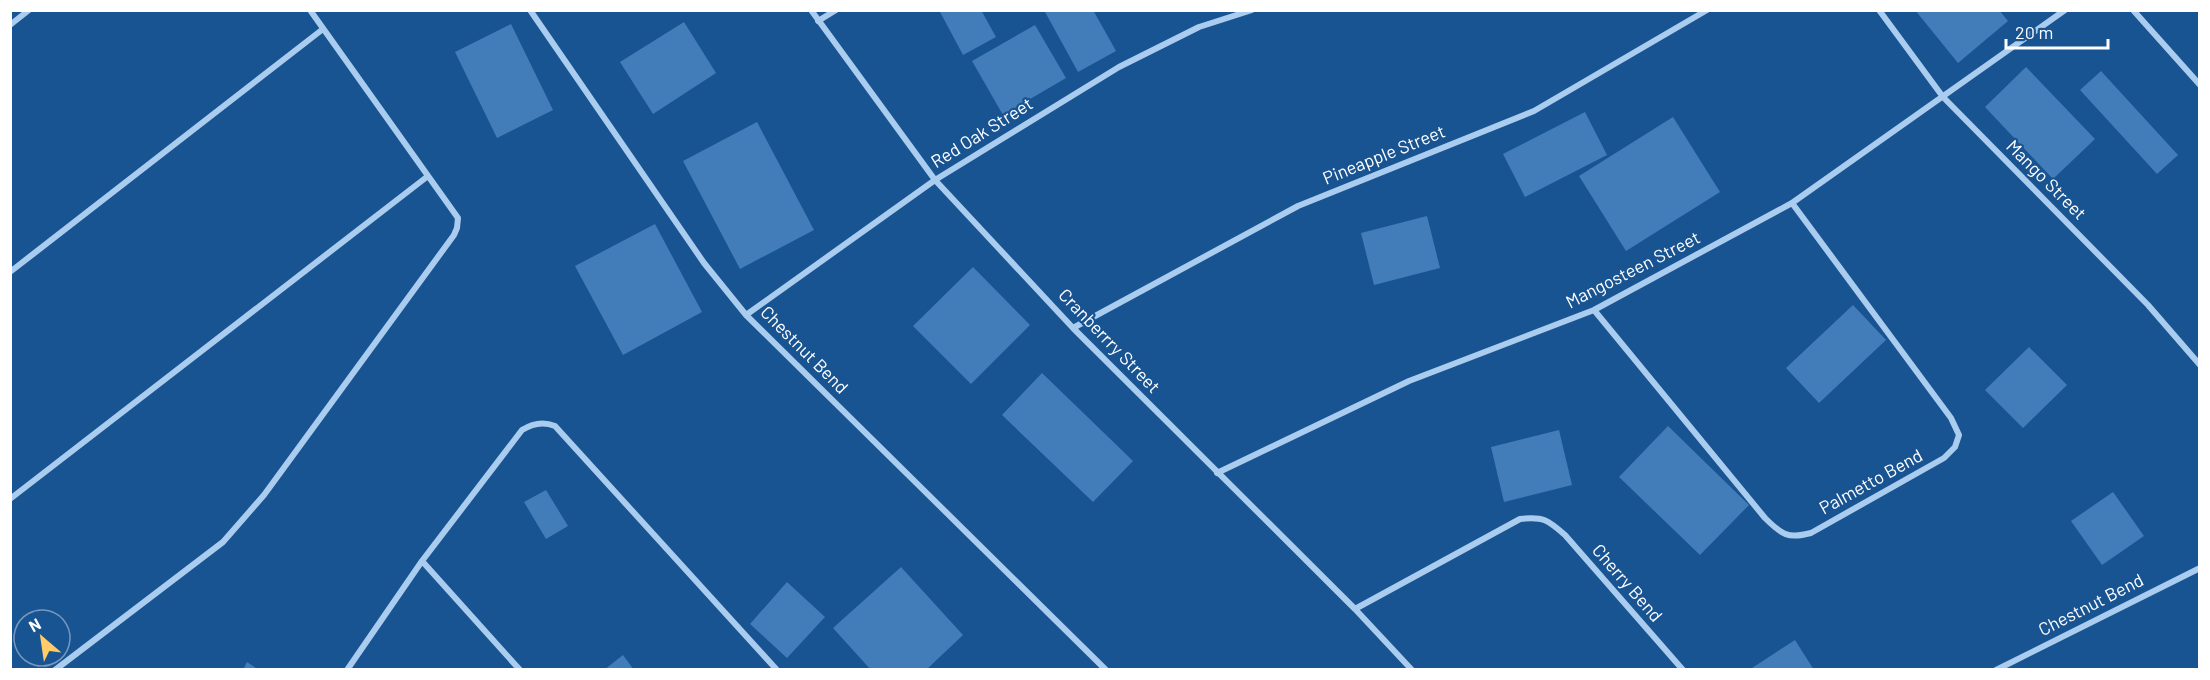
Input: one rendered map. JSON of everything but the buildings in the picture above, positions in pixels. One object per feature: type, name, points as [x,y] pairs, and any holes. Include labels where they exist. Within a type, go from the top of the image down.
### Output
[{"type":"street","points":[[10,25],[29,10]]},
{"type":"street","points":[[55,669],[223,542],[264,495],[454,235],[458,218],[310,10]]},
{"type":"street","name":"Chestnut Bend","points":[[530,10],[704,262],[746,315],[1106,669]]},
{"type":"street","name":"Cranberrry Street","points":[[811,10],[935,180],[1073,328],[1355,609],[1412,669]]},
{"type":"street","points":[[818,21],[836,10]]},
{"type":"street","name":"Red Oak Street","points":[[746,315],[935,180],[1119,67],[1199,27],[1252,10]]},
{"type":"street","name":"Pineapple Street","points":[[1073,328],[1298,206],[1534,111],[1707,10]]},
{"type":"street","name":"Mango Street","points":[[1879,10],[1943,98],[2148,305],[2199,365]]},
{"type":"street","name":"Mangosteen Street","points":[[1217,473],[1409,381],[1594,310],[1792,203],[2065,10]]},
{"type":"street","points":[[2133,10],[2199,85]]},
{"type":"street","points":[[10,272],[323,30]]},
{"type":"street","points":[[10,500],[428,176]]},
{"type":"street","name":"Palmetto Bend","points":[[1594,310],[1765,518],[1785,535],[1796,537],[1811,533],[1944,458],[1955,447],[1959,435],[1951,418],[1792,203]]},
{"type":"street","points":[[346,669],[422,561],[522,430],[529,425],[547,423],[555,426],[777,669]]},
{"type":"street","name":"Cherry Bend","points":[[1355,609],[1520,519],[1535,517],[1547,520],[1565,535],[1683,669]]},
{"type":"street","points":[[422,561],[520,669]]},
{"type":"street","name":"Chestnut Bend","points":[[1996,669],[2199,568]]}]
